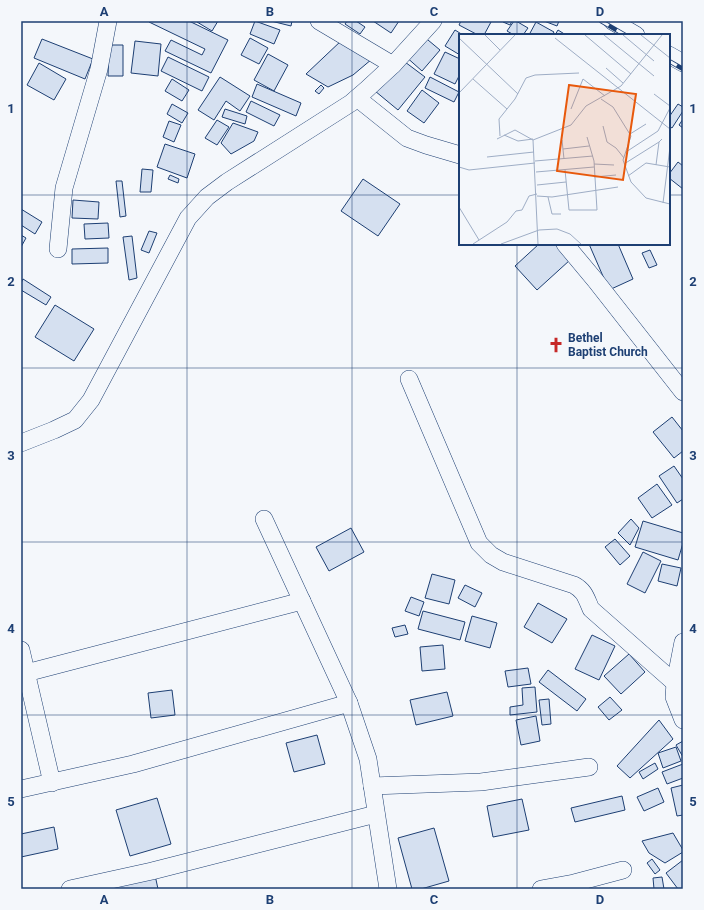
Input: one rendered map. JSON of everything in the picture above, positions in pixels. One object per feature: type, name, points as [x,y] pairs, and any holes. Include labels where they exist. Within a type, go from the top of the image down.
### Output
[{"type":"street","points":[[58,249],[64,188],[100,69],[108,21]]},
{"type":"street","points":[[319,21],[393,65]]},
{"type":"street","points":[[21,443],[75,420],[87,405],[95,393],[188,218],[207,197],[227,182],[351,103],[393,65],[433,21]]},
{"type":"street","points":[[612,21],[634,34]]},
{"type":"street","points":[[670,56],[683,63]]},
{"type":"street","points":[[357,98],[407,138],[426,146],[459,155]]},
{"type":"street","points":[[566,245],[683,392]]},
{"type":"street","points":[[409,379],[479,543],[491,555],[502,562],[574,585],[582,589],[591,609],[675,683]]},
{"type":"street","points":[[264,519],[348,703],[368,759],[388,889]]},
{"type":"street","points":[[26,673],[302,601]]},
{"type":"street","points":[[683,642],[675,683],[674,697],[683,720]]},
{"type":"street","points":[[21,650],[52,783]]},
{"type":"street","points":[[21,789],[133,764],[348,703]]},
{"type":"street","points":[[372,786],[481,782],[589,767]]},
{"type":"street","points":[[75,888],[152,871],[376,814]]},
{"type":"street","points":[[541,889],[574,883],[623,870]]},
{"type":"building","points":[[189,21],[228,40],[211,73],[165,51],[171,40],[202,55],[205,49],[149,22]]},
{"type":"building","points":[[197,21],[218,21],[212,31]]},
{"type":"building","points":[[255,21],[280,30],[274,44],[250,34]]},
{"type":"building","points":[[271,21],[292,21],[291,26]]},
{"type":"building","points":[[347,21],[356,21],[365,27],[360,34],[345,24]]},
{"type":"building","points":[[373,21],[399,21],[391,33]]},
{"type":"building","points":[[461,21],[491,22],[485,34],[476,34],[459,25]]},
{"type":"building","points":[[503,21],[512,21],[510,25]]},
{"type":"building","points":[[514,21],[528,28],[524,34],[512,34],[507,31]]},
{"type":"building","points":[[544,21],[559,21],[557,26]]},
{"type":"building","points":[[536,22],[554,32],[553,34],[530,34]]},
{"type":"building","points":[[455,30],[461,34],[459,34],[459,54],[445,46]]},
{"type":"building","points":[[558,30],[564,34],[556,34]]},
{"type":"building","points":[[422,35],[440,50],[422,71],[404,55]]},
{"type":"building","points":[[250,38],[268,48],[259,64],[241,55]]},
{"type":"building","points":[[42,39],[93,59],[85,79],[34,58]]},
{"type":"building","points":[[342,40],[372,59],[353,75],[328,87],[306,74]]},
{"type":"building","points":[[135,41],[161,44],[158,76],[131,73]]},
{"type":"building","points":[[109,45],[123,45],[123,76],[108,76]]},
{"type":"building","points":[[445,52],[459,59],[459,76],[455,84],[434,74]]},
{"type":"building","points":[[268,54],[288,65],[274,91],[254,80]]},
{"type":"building","points":[[168,57],[209,77],[202,91],[161,71]]},
{"type":"building","points":[[401,59],[425,77],[398,110],[375,91]]},
{"type":"building","points":[[39,63],[66,79],[54,100],[27,85]]},
{"type":"building","points":[[220,77],[250,96],[240,111],[226,101],[214,120],[198,110]]},
{"type":"building","points":[[430,77],[459,92],[454,102],[425,88]]},
{"type":"building","points":[[172,79],[189,90],[182,101],[165,91]]},
{"type":"building","points":[[257,84],[301,103],[296,116],[252,97]]},
{"type":"building","points":[[321,85],[324,88],[319,94],[315,91]]},
{"type":"building","points":[[422,90],[439,103],[424,123],[407,111]]},
{"type":"building","points":[[251,101],[280,115],[274,126],[246,112]]},
{"type":"building","points":[[172,104],[188,113],[182,123],[167,114]]},
{"type":"building","points":[[678,104],[683,107],[683,111],[672,128],[670,127],[670,116]]},
{"type":"building","points":[[225,109],[247,116],[245,124],[222,117]]},
{"type":"building","points":[[683,119],[683,128],[679,125]]},
{"type":"building","points":[[217,120],[229,127],[217,145],[205,138]]},
{"type":"building","points":[[169,121],[181,125],[174,142],[163,137]]},
{"type":"building","points":[[233,123],[258,132],[254,141],[231,154],[221,143]]},
{"type":"building","points":[[165,144],[195,154],[187,178],[157,167]]},
{"type":"building","points":[[678,162],[683,166],[683,189],[670,179],[670,173]]},
{"type":"building","points":[[142,169],[153,170],[151,192],[140,192]]},
{"type":"building","points":[[170,175],[179,179],[178,183],[168,179]]},
{"type":"building","points":[[363,179],[400,204],[378,236],[341,211]]},
{"type":"building","points":[[116,181],[122,181],[126,216],[120,217]]},
{"type":"building","points":[[73,200],[99,202],[98,219],[72,218]]},
{"type":"building","points":[[21,209],[42,222],[35,234],[21,225]]},
{"type":"building","points":[[108,223],[109,238],[85,239],[84,224]]},
{"type":"building","points":[[149,231],[157,233],[149,253],[141,250]]},
{"type":"building","points":[[21,235],[26,238],[21,247]]},
{"type":"building","points":[[132,236],[137,278],[129,280],[123,237]]},
{"type":"building","points":[[538,245],[556,245],[570,260],[537,290],[515,266]]},
{"type":"building","points":[[589,245],[618,245],[633,279],[609,290]]},
{"type":"building","points":[[108,248],[108,263],[72,264],[72,249]]},
{"type":"building","points":[[650,250],[657,265],[649,268],[642,253]]},
{"type":"building","points":[[23,279],[51,297],[46,305],[21,290],[21,283]]},
{"type":"building","points":[[55,305],[94,329],[74,361],[35,337]]},
{"type":"building","points":[[672,417],[683,431],[683,451],[674,458],[653,432]]},
{"type":"building","points":[[674,466],[683,479],[683,499],[677,503],[659,476]]},
{"type":"building","points":[[657,484],[672,505],[652,518],[638,498]]},
{"type":"building","points":[[631,519],[639,528],[630,545],[618,533]]},
{"type":"building","points":[[643,521],[683,533],[683,543],[678,560],[635,547]]},
{"type":"building","points":[[351,528],[364,552],[329,571],[316,547]]},
{"type":"building","points":[[615,539],[630,556],[620,565],[605,547]]},
{"type":"building","points":[[643,552],[661,561],[645,593],[627,584]]},
{"type":"building","points":[[662,564],[681,568],[677,586],[658,581]]},
{"type":"building","points":[[432,574],[455,580],[449,604],[425,598]]},
{"type":"building","points":[[465,585],[482,593],[475,607],[458,598]]},
{"type":"building","points":[[411,597],[424,602],[419,616],[405,611]]},
{"type":"building","points":[[538,603],[567,619],[552,643],[524,627]]},
{"type":"building","points":[[423,611],[465,622],[460,640],[418,629]]},
{"type":"building","points":[[472,616],[497,623],[490,648],[465,641]]},
{"type":"building","points":[[405,625],[408,634],[395,637],[392,628]]},
{"type":"building","points":[[592,635],[615,646],[599,680],[575,669]]},
{"type":"building","points":[[443,645],[445,669],[422,671],[420,647]]},
{"type":"building","points":[[629,654],[645,672],[621,694],[604,676]]},
{"type":"building","points":[[528,668],[531,684],[508,687],[505,671]]},
{"type":"building","points":[[548,670],[586,699],[577,711],[539,682]]},
{"type":"building","points":[[535,687],[537,712],[510,715],[510,707],[523,705],[522,688]]},
{"type":"building","points":[[172,690],[175,715],[151,718],[148,693]]},
{"type":"building","points":[[447,692],[453,716],[416,725],[410,700]]},
{"type":"building","points":[[610,697],[622,710],[609,720],[598,707]]},
{"type":"building","points":[[549,699],[551,724],[542,725],[539,700]]},
{"type":"building","points":[[536,716],[540,741],[521,745],[516,720]]},
{"type":"building","points":[[659,720],[673,739],[630,778],[617,766]]},
{"type":"building","points":[[317,735],[325,764],[294,772],[286,743]]},
{"type":"building","points":[[683,741],[683,757],[676,745]]},
{"type":"building","points":[[676,747],[681,761],[663,768],[658,753]]},
{"type":"building","points":[[655,763],[658,769],[643,779],[639,772]]},
{"type":"building","points":[[683,764],[683,778],[667,784],[662,772]]},
{"type":"building","points":[[683,785],[683,815],[677,816],[671,788]]},
{"type":"building","points":[[658,788],[664,802],[644,811],[637,797]]},
{"type":"building","points":[[622,796],[625,810],[575,822],[571,808]]},
{"type":"building","points":[[157,798],[171,844],[130,856],[116,810]]},
{"type":"building","points":[[522,799],[529,830],[493,837],[487,806]]},
{"type":"building","points":[[54,827],[58,849],[21,857],[21,834]]},
{"type":"building","points":[[434,828],[449,881],[421,889],[412,889],[398,838]]},
{"type":"building","points":[[673,833],[683,852],[665,863],[649,853],[642,841]]},
{"type":"building","points":[[652,859],[660,870],[655,874],[647,863]]},
{"type":"building","points":[[683,860],[683,889],[678,889],[666,873]]},
{"type":"building","points":[[155,875],[158,889],[101,889]]},
{"type":"building","points":[[662,877],[664,889],[654,889],[653,878]]},
{"type":"railway","points":[[601,21],[623,34]]},
{"type":"railway","points":[[670,62],[683,69]]},
{"type":"place","name":"Bethel Baptist Church","points":[[556,345]]}]
